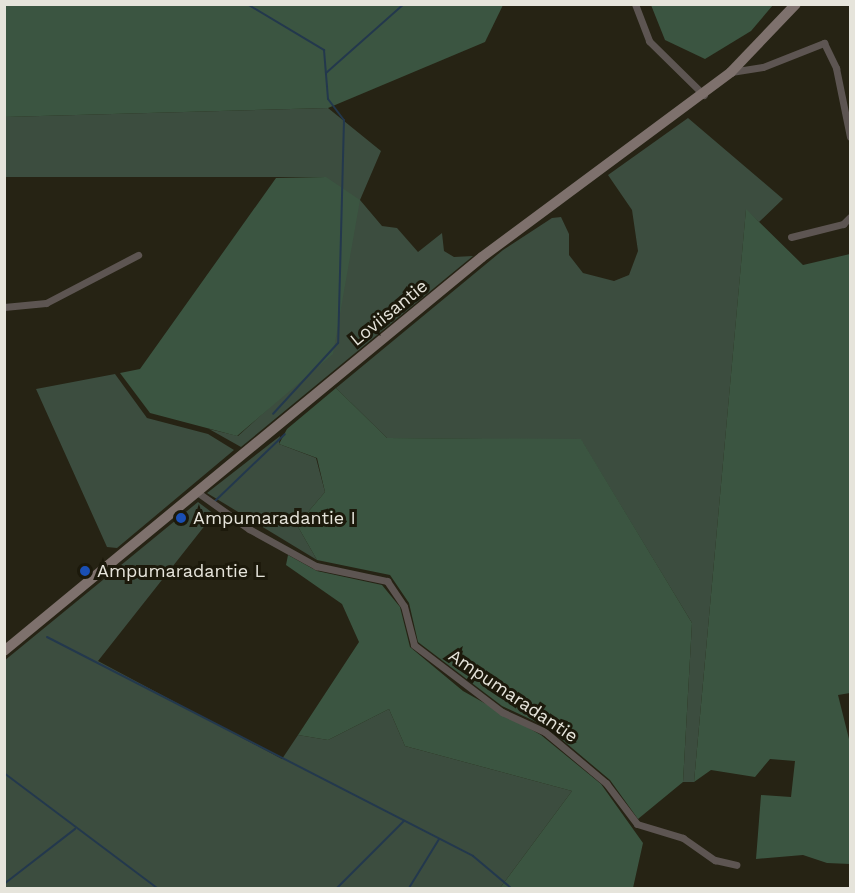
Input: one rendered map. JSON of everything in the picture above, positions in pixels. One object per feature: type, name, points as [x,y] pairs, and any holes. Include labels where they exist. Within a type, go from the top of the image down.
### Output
[{"type":"main road","name":"Loviisantie","points":[[4,651],[545,208],[704,95],[731,72],[796,4]]},
{"type":"street","points":[[635,4],[650,41],[704,95]]},
{"type":"street","points":[[731,72],[763,67],[824,43],[836,68],[850,137]]},
{"type":"street","points":[[791,237],[843,224],[850,217]]},
{"type":"street","points":[[4,307],[46,303],[138,255]]},
{"type":"street","name":"Ampumaradantie","points":[[197,492],[249,529],[316,566],[387,581],[404,606],[414,645],[502,712],[545,732],[606,783],[637,824],[683,838],[715,860],[736,864]]},
{"type":"green space","points":[[4,5],[503,5],[485,42],[328,108],[5,117]]},
{"type":"green space","points":[[651,5],[773,5],[751,31],[705,59],[665,40]]},
{"type":"green space","points":[[328,108],[381,151],[360,200],[382,226],[397,228],[418,252],[442,233],[444,251],[454,257],[473,256],[241,447],[209,429],[238,436],[280,398],[326,177],[5,177],[4,117]]},
{"type":"green space","points":[[688,118],[783,199],[759,222],[746,210],[694,782],[683,782],[692,623],[581,440],[387,438],[336,388],[503,250],[552,218],[561,217],[569,234],[569,255],[583,273],[614,281],[629,275],[638,251],[632,210],[608,175]]},
{"type":"green space","points":[[326,177],[360,200],[333,354],[237,436],[150,413],[120,373],[140,369],[276,178]]},
{"type":"green space","points":[[746,209],[803,265],[850,254],[850,693],[838,695],[850,743],[850,864],[827,863],[803,855],[756,859],[761,795],[791,797],[795,761],[770,759],[755,777],[711,770],[694,782]]},
{"type":"green space","points":[[115,374],[147,418],[208,434],[234,450],[117,548],[107,547],[36,389]]},
{"type":"green space","points":[[336,388],[387,438],[581,439],[692,623],[683,782],[638,819],[610,780],[547,727],[502,706],[418,642],[409,603],[390,575],[317,560],[297,525],[325,492],[317,458],[279,444],[287,429]]},
{"type":"green space","points":[[280,436],[279,444],[316,458],[325,492],[297,525],[317,560],[207,493]]},
{"type":"green space","points":[[198,502],[214,514],[98,661],[282,759],[298,735],[328,740],[389,709],[405,746],[572,791],[500,888],[5,888],[4,661]]},
{"type":"green space","points":[[288,555],[317,571],[382,585],[400,607],[410,647],[463,691],[541,735],[601,784],[643,843],[633,888],[500,888],[572,791],[405,746],[389,709],[328,740],[298,735],[359,642],[342,604],[286,565]]},
{"type":"waterway","points":[[247,4],[324,50],[328,99],[344,120],[338,343],[273,414]]},
{"type":"waterway","points":[[326,73],[404,4]]},
{"type":"waterway","points":[[214,502],[285,434]]},
{"type":"waterway","points":[[47,637],[473,856],[511,888]]},
{"type":"waterway","points":[[4,773],[157,888]]},
{"type":"waterway","points":[[337,888],[404,821]]},
{"type":"waterway","points":[[4,884],[75,829]]},
{"type":"waterway","points":[[409,888],[439,839]]},
{"type":"place","name":"Ampumaradantie I","points":[[181,518]]},
{"type":"place","name":"Ampumaradantie L","points":[[85,571]]}]
